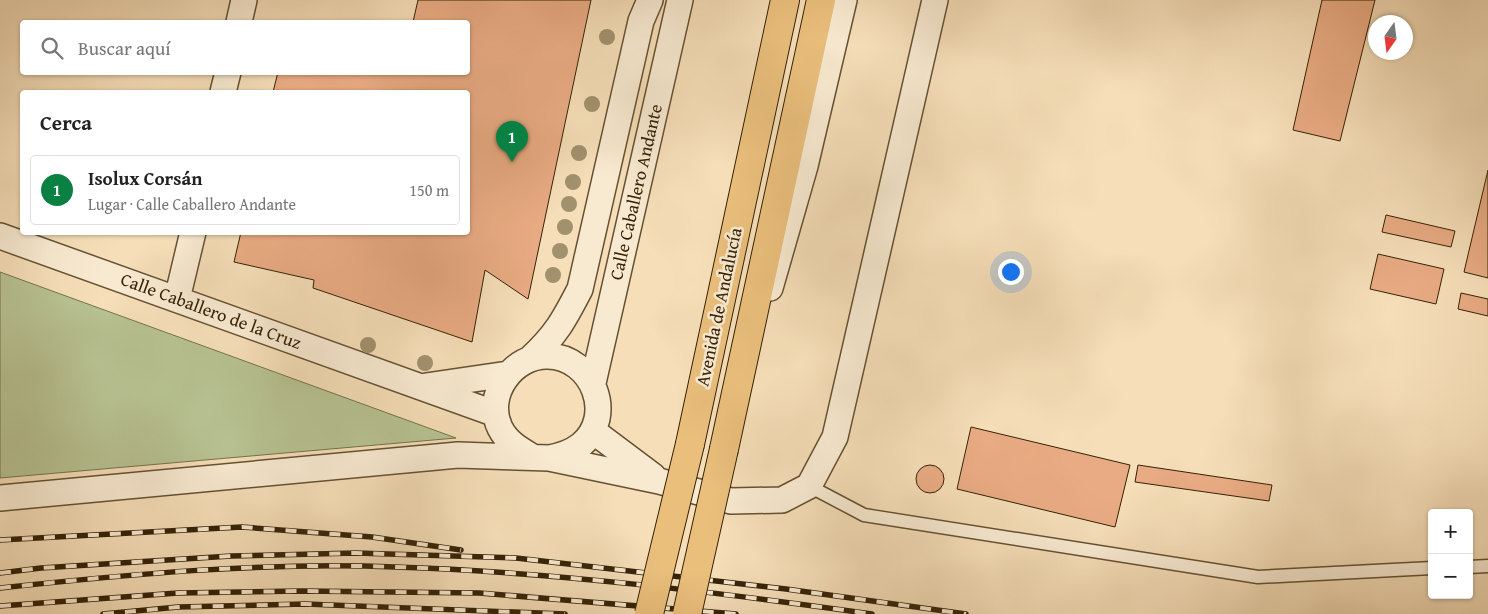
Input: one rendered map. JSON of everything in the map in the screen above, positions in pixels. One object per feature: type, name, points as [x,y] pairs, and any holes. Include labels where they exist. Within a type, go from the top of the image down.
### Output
[{"type":"main road","name":"Avenida de Andalucía","points":[[649,614],[690,444],[786,0]]},
{"type":"main road","name":"Avenida de Andalucía","points":[[687,614],[822,0]]},
{"type":"street","points":[[239,20],[244,0]]},
{"type":"street","name":"Calle Caballero Andante","points":[[593,383],[680,0]]},
{"type":"street","points":[[769,76],[771,0]]},
{"type":"street","points":[[724,450],[806,166],[844,0]]},
{"type":"street","points":[[0,498],[458,455],[540,457],[566,454],[582,445],[592,431],[598,415],[598,399],[593,383],[582,369],[566,359],[548,356],[530,358],[508,374],[498,392],[498,421],[513,445],[540,457],[660,481],[732,501],[782,500],[810,486],[834,436],[935,0]]},
{"type":"street","name":"Calle Caballero Andante","points":[[530,358],[551,340],[566,317],[580,289],[641,7]]},
{"type":"street","points":[[224,90],[227,75]]},
{"type":"street","points":[[176,298],[192,235]]},
{"type":"street","name":"Calle Caballero de la Cruz","points":[[0,236],[422,386],[498,421]]},
{"type":"street","name":"Calle Caballero de la Cruz","points":[[422,386],[508,374]]},
{"type":"street","points":[[458,455],[498,421]]},
{"type":"street","points":[[592,431],[660,481]]},
{"type":"lane","points":[[810,486],[864,515],[1258,577],[1428,568]]},
{"type":"lane","points":[[1473,567],[1488,566]]},
{"type":"green space","points":[[0,272],[456,438],[0,478]]},
{"type":"building","points":[[418,0],[591,0],[528,299],[485,270],[472,342],[313,288],[314,280],[234,262],[240,235],[470,235],[470,90],[274,90],[277,75],[470,75],[470,20],[413,20]]},
{"type":"building","points":[[1322,0],[1375,0],[1371,15],[1368,15],[1368,28],[1340,141],[1293,130]]},
{"type":"building","points":[[1488,170],[1488,278],[1464,272]]},
{"type":"building","points":[[1386,215],[1455,231],[1451,247],[1382,232]]},
{"type":"building","points":[[1378,254],[1444,269],[1436,304],[1370,289]]},
{"type":"building","points":[[1461,293],[1488,299],[1488,316],[1458,309]]},
{"type":"building","points":[[971,427],[1130,465],[1115,527],[957,489]]},
{"type":"building","points":[[930,465],[940,469],[944,479],[940,489],[930,493],[920,489],[916,479],[920,469]]},
{"type":"building","points":[[1138,465],[1272,485],[1269,501],[1135,482]]},
{"type":"railway","points":[[0,540],[242,527],[372,537],[461,550]]},
{"type":"railway","points":[[0,573],[41,568],[231,556],[356,553],[516,558],[786,589],[966,614]]},
{"type":"railway","points":[[0,588],[197,570],[296,566],[395,567],[575,578],[753,598],[872,614]]},
{"type":"railway","points":[[0,606],[178,593],[302,591],[479,593],[736,614]]},
{"type":"railway","points":[[103,614],[178,607],[305,604],[565,614]]},
{"type":"place","name":"Isolux Corsán","points":[[512,162]]}]
